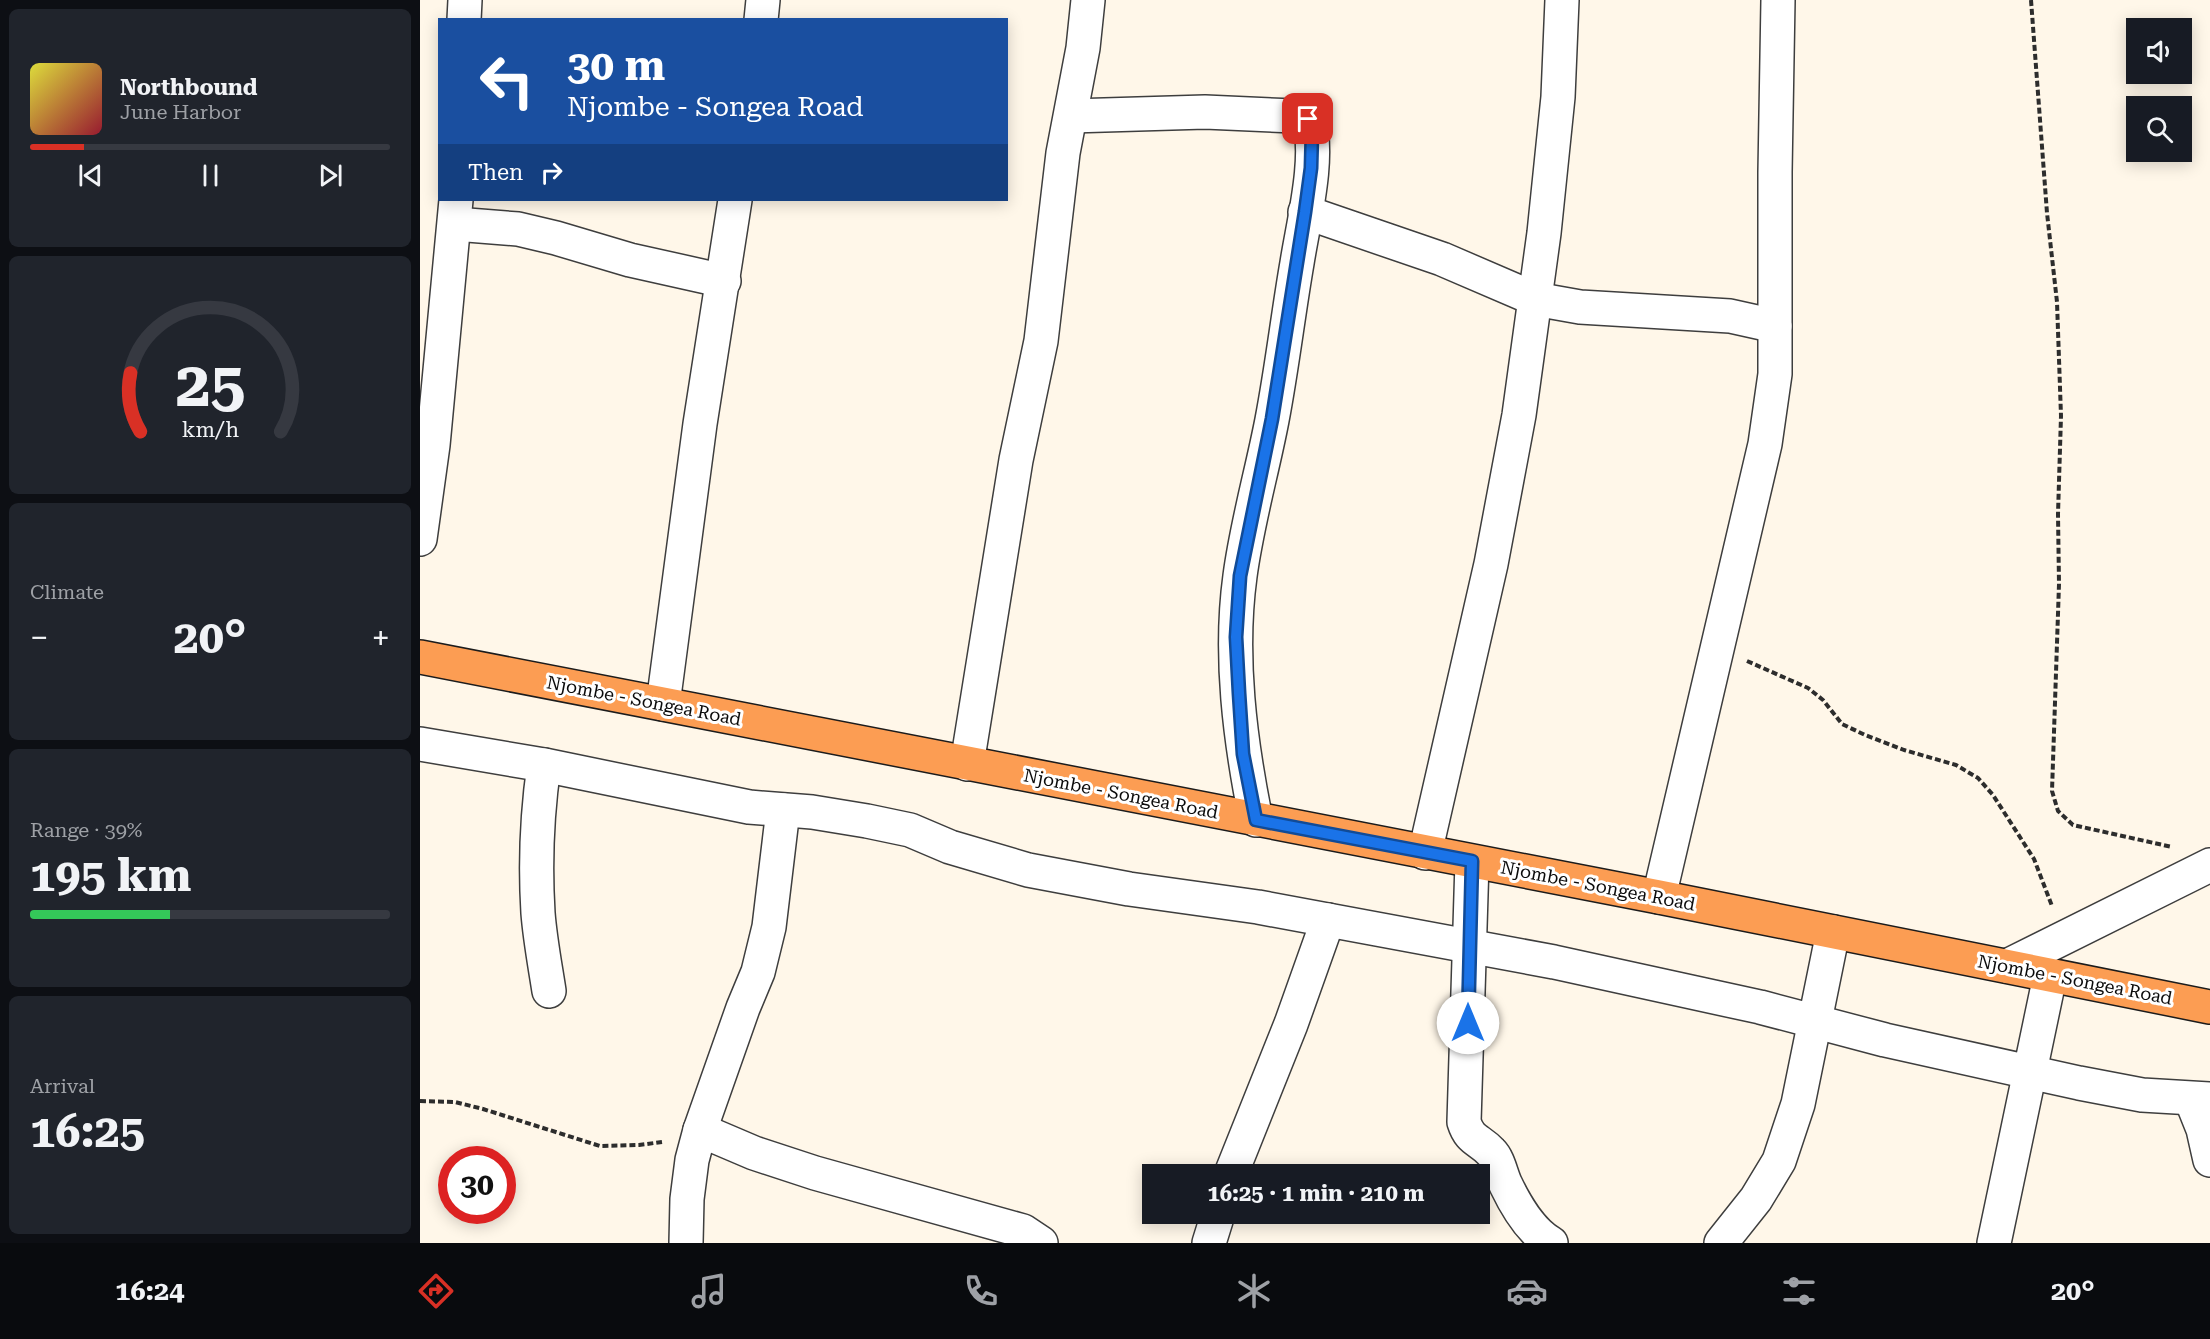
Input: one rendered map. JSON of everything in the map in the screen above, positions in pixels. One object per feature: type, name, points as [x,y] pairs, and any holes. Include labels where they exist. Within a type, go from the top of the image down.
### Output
[{"type":"highway","name":"Njombe - Songea Road","points":[[420,657],[1659,897],[2210,1007]]},
{"type":"street","points":[[464,18],[465,0]]},
{"type":"street","points":[[761,18],[764,0]]},
{"type":"street","points":[[967,764],[1016,460],[1041,341],[1064,153],[1083,48],[1089,0]]},
{"type":"street","points":[[1425,853],[1491,564],[1519,415],[1558,97],[1562,0]]},
{"type":"street","points":[[1659,897],[1765,444],[1775,374],[1778,0]]},
{"type":"street","points":[[1071,116],[1205,112],[1294,116],[1308,119],[1312,131],[1311,168],[1305,212],[1272,419],[1240,576],[1236,637],[1239,693],[1243,754],[1256,820]]},
{"type":"street","points":[[663,704],[700,424],[735,201]]},
{"type":"street","points":[[420,539],[434,444],[456,212],[630,260],[724,280]]},
{"type":"street","points":[[1305,212],[1442,259],[1535,299],[1580,307],[1730,316],[1775,326]]},
{"type":"street","points":[[420,744],[544,765],[748,807],[845,817],[910,830],[950,848],[1028,870],[1129,889],[1258,907],[1554,962],[1760,1007],[1885,1040],[2030,1072],[2142,1095],[2200,1099],[2203,1129],[2210,1160]]},
{"type":"street","points":[[544,765],[539,804],[538,914],[549,991]]},
{"type":"street","points":[[686,1243],[688,1190],[692,1160],[700,1130],[758,972],[769,927],[783,810]]},
{"type":"street","points":[[1472,861],[1464,1122],[1468,1134],[1491,1152],[1507,1186],[1532,1226],[1542,1238],[1551,1243]]},
{"type":"street","points":[[2007,966],[2210,865]]},
{"type":"street","points":[[1235,1164],[1291,1024],[1328,920]]},
{"type":"street","points":[[1721,1243],[1756,1199],[1779,1161],[1797,1104],[1833,932]]},
{"type":"street","points":[[1994,1243],[2050,976]]},
{"type":"street","points":[[700,1130],[754,1153],[815,1173],[1023,1231],[1041,1243]]},
{"type":"street","points":[[1209,1243],[1215,1224]]},
{"type":"path","points":[[2031,0],[2056,302],[2061,416],[2059,584],[2052,791],[2058,811],[2073,825],[2177,849]]},
{"type":"path","points":[[1716,648],[1808,688],[1823,700],[1842,724],[1904,750],[1956,765],[1978,778],[1993,795],[2034,859],[2062,938]]},
{"type":"path","points":[[420,1101],[455,1102],[483,1109],[600,1146],[639,1145],[672,1140],[700,1130]]},
{"type":"route","points":[[1308,119],[1312,131],[1311,168],[1305,212],[1272,419],[1240,576],[1236,637],[1243,754],[1256,820],[1472,861],[1468,1023]]}]
